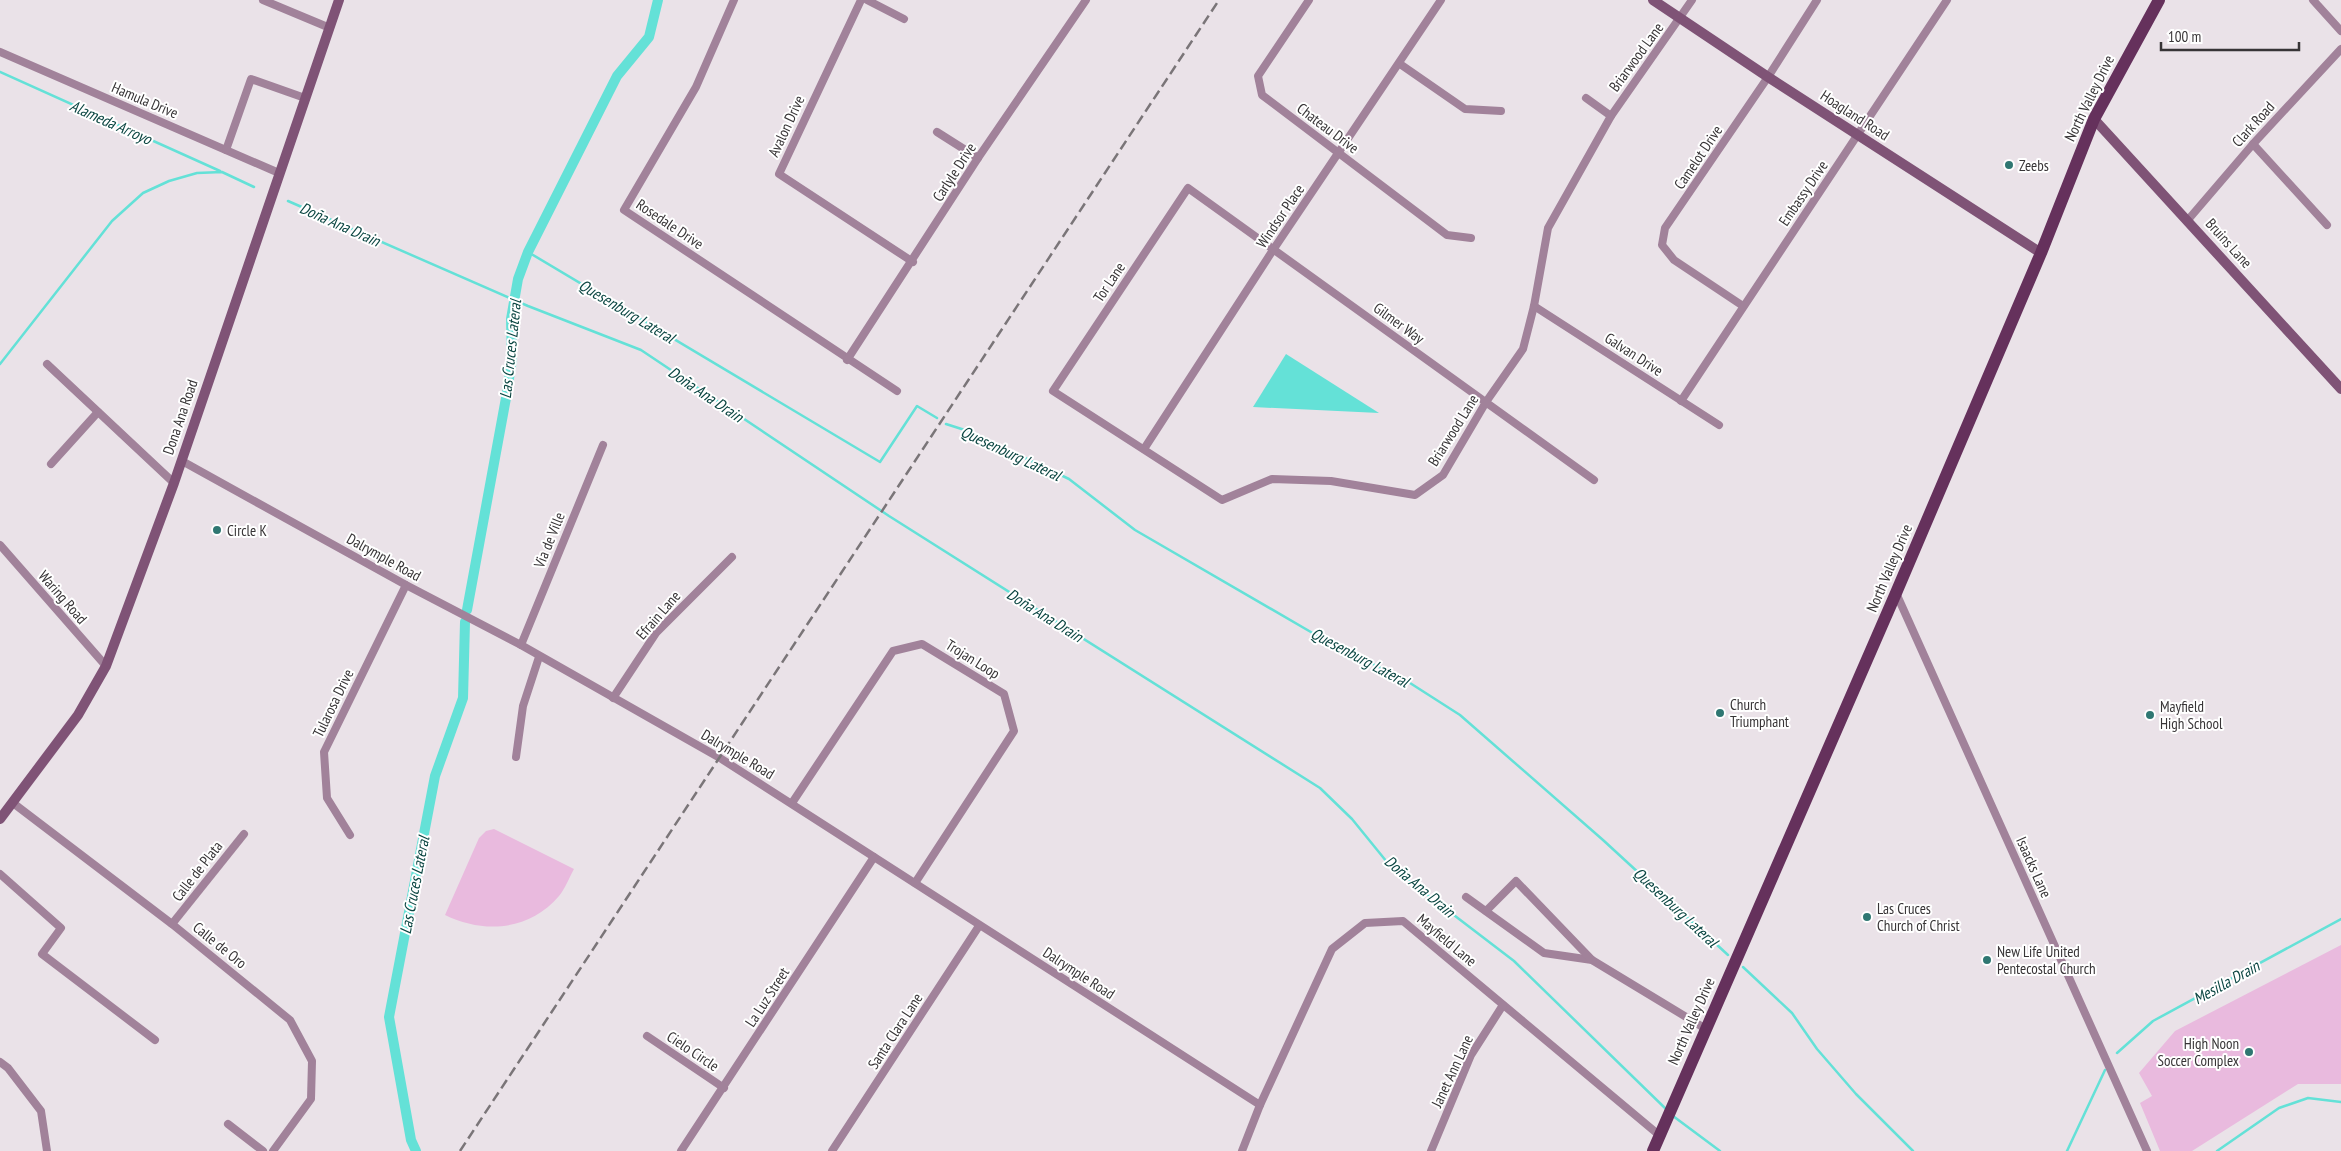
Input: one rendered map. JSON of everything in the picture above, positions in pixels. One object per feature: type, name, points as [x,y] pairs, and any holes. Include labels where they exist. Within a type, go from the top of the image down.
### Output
[{"type":"main road","name":"North Valley Drive","points":[[1653,1151],[1896,593],[2041,253],[2094,119],[2159,0]]},
{"type":"street","points":[[262,0],[330,28]]},
{"type":"street","name":"Dona Ana Road","points":[[0,819],[78,715],[106,666],[182,461],[339,0]]},
{"type":"street","name":"Rosedale Drive","points":[[734,0],[696,87],[624,210],[847,360],[897,391]]},
{"type":"street","name":"Avalon Drive","points":[[861,0],[779,174],[912,262]]},
{"type":"street","points":[[866,0],[904,19]]},
{"type":"street","name":"Carlyle Drive","points":[[847,360],[978,158],[1086,0]]},
{"type":"street","name":"Chateau Drive","points":[[1309,0],[1258,76],[1262,96],[1448,235],[1471,238]]},
{"type":"street","name":"Windsor Place","points":[[1144,449],[1441,0]]},
{"type":"street","name":"Hoagland Road","points":[[1653,0],[1768,77],[2041,253]]},
{"type":"street","name":"Briarwood Lane","points":[[1053,391],[1222,500],[1272,479],[1331,481],[1415,494],[1443,475],[1486,402],[1523,349],[1534,306],[1548,228],[1611,116],[1692,0]]},
{"type":"street","name":"Camelot Drive","points":[[1743,306],[1674,260],[1662,245],[1665,228],[1768,77],[1817,0]]},
{"type":"street","name":"Embassy Drive","points":[[1681,401],[1743,306],[1859,136],[1947,0]]},
{"type":"street","points":[[2313,0],[2341,32]]},
{"type":"street","name":"Clark Road","points":[[2187,221],[2253,144],[2341,49]]},
{"type":"street","name":"Hamula Drive","points":[[0,52],[279,173]]},
{"type":"street","points":[[1400,64],[1466,108],[1501,111]]},
{"type":"street","points":[[226,150],[251,79],[305,98]]},
{"type":"street","points":[[1586,98],[1611,116]]},
{"type":"street","name":"Bruins Lane","points":[[2094,119],[2341,389]]},
{"type":"street","points":[[937,132],[978,158]]},
{"type":"street","points":[[2253,144],[2326,225]]},
{"type":"street","name":"Gilmer Way","points":[[1188,188],[1594,480]]},
{"type":"street","name":"Tor Lane","points":[[1053,391],[1188,188]]},
{"type":"street","name":"Galvan Drive","points":[[1534,306],[1719,425]]},
{"type":"street","points":[[47,364],[174,483]]},
{"type":"street","points":[[51,464],[98,412]]},
{"type":"street","name":"Via de Ville","points":[[521,645],[603,445]]},
{"type":"street","name":"Dalrymple Road","points":[[182,461],[406,585],[521,645],[539,657],[706,749],[1260,1105]]},
{"type":"street","name":"Waring Road","points":[[0,545],[106,666]]},
{"type":"street","name":"Efrain Lane","points":[[613,698],[656,633],[732,556]]},
{"type":"street","name":"Tularosa Drive","points":[[350,835],[327,798],[324,752],[406,585]]},
{"type":"street","name":"Isaacks Lane","points":[[1896,593],[2147,1151]]},
{"type":"street","name":"Trojan Loop","points":[[792,803],[893,652],[922,644],[1004,694],[1014,731],[915,883]]},
{"type":"street","points":[[516,758],[523,706],[539,657]]},
{"type":"street","name":"Calle de Oro","points":[[13,803],[172,924],[290,1020],[312,1061],[311,1099],[273,1151]]},
{"type":"street","name":"Calle de Plata","points":[[172,924],[244,834]]},
{"type":"street","name":"La Luz Street","points":[[681,1151],[874,857]]},
{"type":"street","points":[[0,874],[61,928],[42,954],[155,1040]]},
{"type":"street","points":[[1486,911],[1516,881],[1592,960],[1706,1029]]},
{"type":"street","points":[[1466,897],[1544,953],[1592,960]]},
{"type":"street","name":"Mayfield Lane","points":[[1242,1151],[1260,1105],[1332,949],[1365,923],[1403,921],[1503,1005],[1661,1131]]},
{"type":"street","name":"Santa Clara Lane","points":[[832,1151],[979,926]]},
{"type":"street","name":"Janet Ann Lane","points":[[1431,1151],[1471,1055],[1503,1005]]},
{"type":"street","name":"Cielo Circle","points":[[647,1036],[724,1088]]},
{"type":"street","points":[[0,1062],[8,1068],[41,1111],[47,1151]]},
{"type":"street","points":[[228,1124],[263,1151]]},
{"type":"shaded area","points":[[494,829],[574,869],[563,890],[547,908],[520,922],[505,926],[475,925],[445,915],[479,838],[486,831]]},
{"type":"shaded area","name":"High Noon Soccer Complex","points":[[2341,945],[2341,1084],[2298,1084],[2192,1151],[2160,1151],[2140,1103],[2152,1096],[2139,1073],[2175,1031]]},
{"type":"water","points":[[1286,354],[1379,413],[1253,407]]},
{"type":"waterway","name":"Las Cruces Lateral","points":[[467,610],[506,398],[512,359],[511,319],[518,279],[528,252],[617,76],[649,37],[658,0]]},
{"type":"waterway","name":"Alameda Arroyo","points":[[0,72],[220,171]]},
{"type":"waterway","name":"Doña Ana Drain","points":[[0,364],[112,221],[143,193],[169,181],[197,173],[222,172],[254,187]]},
{"type":"waterway","name":"Doña Ana Drain","points":[[288,201],[528,306],[641,350],[889,516],[1320,788],[1352,819],[1391,867],[1514,961],[1667,1110]]},
{"type":"waterway","name":"Quesenburg Lateral","points":[[528,252],[880,462],[917,406],[937,418]]},
{"type":"waterway","name":"Quesenburg Lateral","points":[[946,424],[971,432],[1069,479],[1135,530],[1316,635],[1410,683],[1460,715],[1603,840],[1728,955]]},
{"type":"waterway","name":"Las Cruces Lateral","points":[[416,1151],[411,1140],[389,1017],[435,776],[463,698],[465,622]]},
{"type":"waterway","name":"Mesilla Drain","points":[[2117,1053],[2153,1021],[2341,919]]},
{"type":"waterway","name":"Quesenburg Lateral","points":[[1743,967],[1792,1013],[1817,1049],[1856,1094],[1913,1151]]},
{"type":"waterway","name":"Mesilla Drain","points":[[2067,1151],[2105,1070]]},
{"type":"waterway","name":"Quesenburg Lateral","points":[[2217,1151],[2279,1108],[2308,1098],[2341,1102]]},
{"type":"waterway","name":"Doña Ana Drain","points":[[1673,1116],[1720,1151]]},
{"type":"railway","points":[[460,1151],[1219,0]]},
{"type":"place","name":"Zeebs","points":[[2009,165]]},
{"type":"place","name":"Circle K","points":[[217,530]]},
{"type":"place","name":"Church Triumphant","points":[[1720,713]]},
{"type":"place","name":"Mayfield High School","points":[[2150,715]]},
{"type":"place","name":"Las Cruces Church of Christ","points":[[1867,917]]},
{"type":"place","name":"New Life United Pentecostal Church","points":[[1987,960]]},
{"type":"place","name":"High Noon Soccer Complex","points":[[2249,1052]]}]
